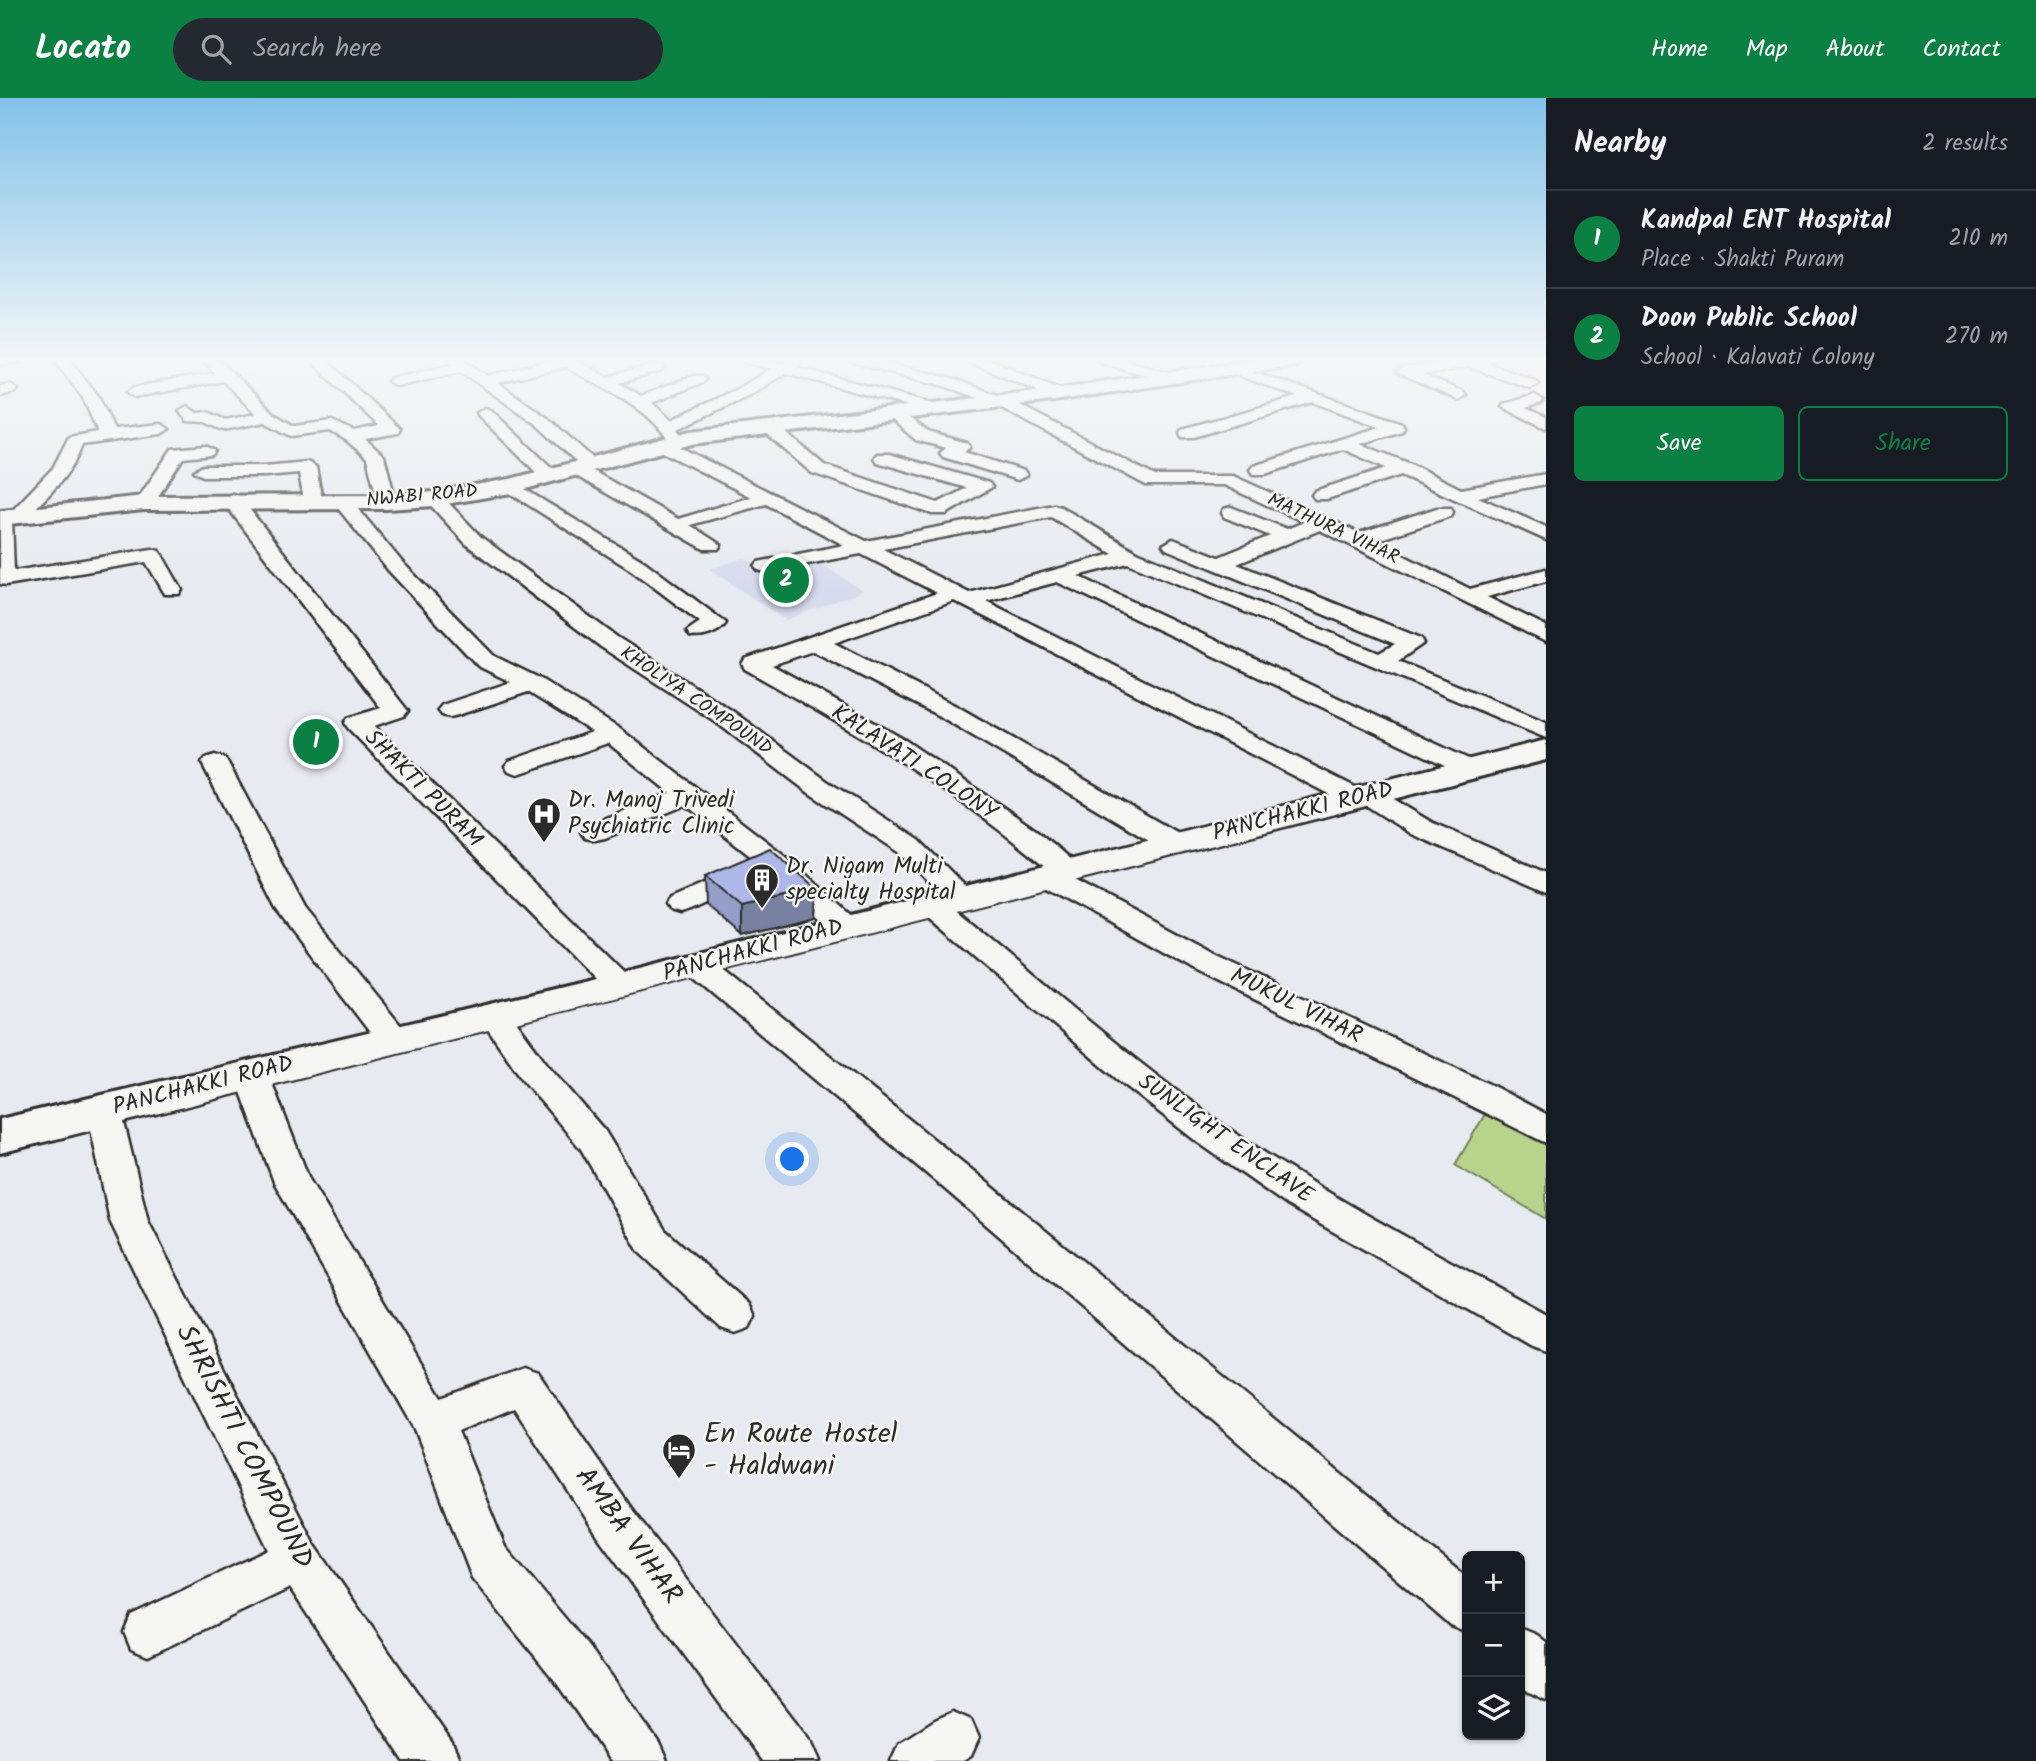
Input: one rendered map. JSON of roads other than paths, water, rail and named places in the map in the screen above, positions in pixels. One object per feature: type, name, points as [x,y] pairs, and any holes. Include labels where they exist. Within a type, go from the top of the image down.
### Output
[{"type":"street","points":[[87,437],[75,440],[72,452],[42,492],[7,517],[2,561],[3,580],[152,555],[172,590]]},
{"type":"street","points":[[353,437],[375,456],[387,502]]},
{"type":"street","points":[[509,437],[550,476]]},
{"type":"street","points":[[556,437],[583,467],[711,545]]},
{"type":"street","name":"NWABI ROAD","points":[[7,517],[144,503],[232,500],[387,502],[434,499],[511,486],[583,467],[670,438],[684,437]]},
{"type":"street","points":[[780,437],[818,469],[939,510],[983,487],[883,458]]},
{"type":"street","points":[[924,437],[961,447],[949,453],[1018,475]]},
{"type":"street","name":"MATHURA VIHAR","points":[[1068,437],[1152,481],[1227,480],[1358,540],[1546,635]]},
{"type":"street","points":[[1259,470],[1365,437]]},
{"type":"street","points":[[670,438],[765,499],[1421,828],[1546,883]]},
{"type":"street","points":[[1345,443],[1546,534]]},
{"type":"street","points":[[144,503],[178,453],[206,451]]},
{"type":"street","points":[[203,471],[265,471],[307,467],[313,501]]},
{"type":"street","points":[[1321,495],[1405,468]]},
{"type":"street","points":[[1462,494],[1542,482]]},
{"type":"street","points":[[511,486],[638,566],[715,623],[698,631]]},
{"type":"street","name":"KHOLIYA COMPOUND","points":[[434,499],[474,541],[609,642],[722,715],[818,787],[909,846],[946,902]]},
{"type":"street","points":[[687,520],[765,499]]},
{"type":"street","name":"SHAKTI PURAM","points":[[232,500],[396,710],[357,723],[619,985]]},
{"type":"street","points":[[342,502],[395,566],[486,661],[531,683],[611,734],[774,861],[847,927]]},
{"type":"street","points":[[765,566],[1054,510],[1130,556],[1379,662],[1544,747]]},
{"type":"street","points":[[1358,540],[1444,512]]},
{"type":"street","points":[[1231,513],[1284,535]]},
{"type":"street","points":[[1219,564],[1284,535],[1319,523]]},
{"type":"street","points":[[1173,545],[1413,643],[1379,662]]},
{"type":"street","points":[[813,642],[963,596],[1130,556]]},
{"type":"street","points":[[1057,574],[1470,769]]},
{"type":"street","points":[[1470,595],[1546,575]]},
{"type":"street","points":[[813,642],[858,661],[967,719],[1107,806],[1176,844]]},
{"type":"street","name":"KALAVATI COLONY","points":[[813,642],[753,664],[896,746],[1026,836],[1058,874]]},
{"type":"street","points":[[450,710],[531,683]]},
{"type":"street","points":[[519,766],[611,734]]},
{"type":"street","name":"PANCHAKKI ROAD","points":[[0,1136],[699,966],[1362,797],[1544,747]]},
{"type":"street","points":[[215,763],[292,911],[394,1040]]},
{"type":"street","points":[[595,832],[687,794]]},
{"type":"street","points":[[680,904],[774,861]]},
{"type":"street","name":"MUKUL VIHAR","points":[[1058,874],[1202,961],[1479,1094],[1546,1130]]},
{"type":"street","name":"SUNLIGHT ENCLAVE","points":[[946,902],[1129,1072],[1208,1132],[1300,1195],[1546,1334]]},
{"type":"street","points":[[699,966],[959,1180],[1462,1604]]},
{"type":"street","points":[[494,1015],[535,1072],[593,1140],[652,1241],[734,1316]]},
{"type":"street","points":[[251,1073],[292,1182],[433,1421],[488,1562],[573,1665],[640,1761]]},
{"type":"street","name":"SHRISHTI COMPOUND","points":[[104,1110],[129,1222],[298,1560],[434,1761]]},
{"type":"street","name":"AMBA VIHAR","points":[[433,1421],[523,1386],[615,1523],[794,1761]]},
{"type":"street","points":[[148,1632],[298,1560]]},
{"type":"street","points":[[1525,1656],[1546,1675]]},
{"type":"place","name":"Doon Public School","points":[[786,580]]},
{"type":"place","name":"Kandpal ENT Hospital","points":[[316,742]]},
{"type":"place","name":"Dr. Manoj Trivedi Psychiatric Clinic","points":[[544,844]]},
{"type":"place","name":"Dr. Nigam Multi specialty Hospital","points":[[762,910]]},
{"type":"place","name":"En Route Hostel - Haldwani","points":[[679,1480]]}]
